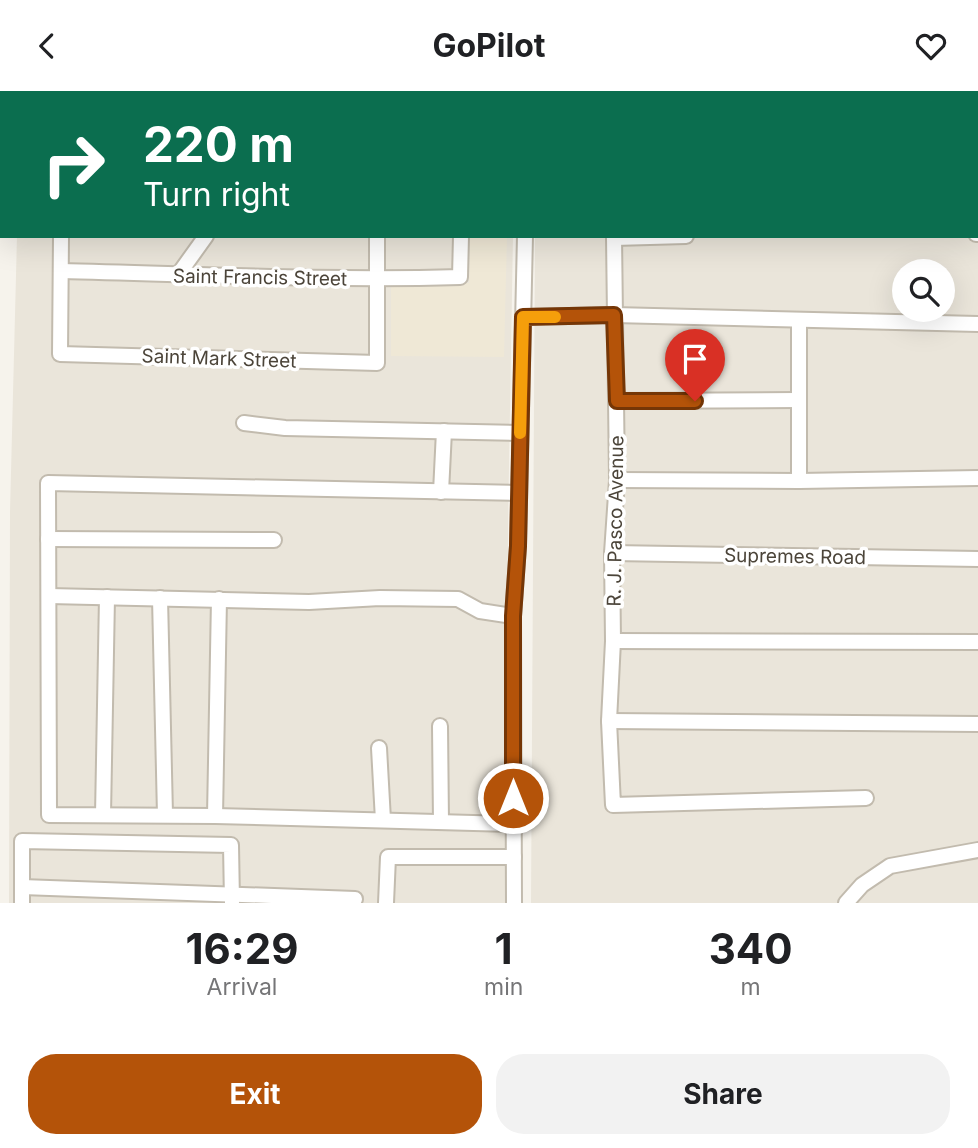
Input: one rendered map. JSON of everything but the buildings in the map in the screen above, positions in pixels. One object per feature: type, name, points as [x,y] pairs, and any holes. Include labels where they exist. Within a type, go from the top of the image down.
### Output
[{"type":"street","points":[[61,238],[61,271]]},
{"type":"street","points":[[178,275],[205,238]]},
{"type":"street","points":[[377,238],[377,279]]},
{"type":"street","name":"Saint Francis Street","points":[[61,271],[377,279],[460,277],[461,238]]},
{"type":"street","points":[[514,903],[513,616],[518,546],[525,238]]},
{"type":"street","name":"R. J. Pasco Avenue","points":[[614,238],[617,480],[612,553],[609,721],[613,805],[866,798]]},
{"type":"street","name":"Saint Mark Street","points":[[61,271],[60,354],[377,363],[377,279]]},
{"type":"street","points":[[523,317],[614,315],[978,324]]},
{"type":"street","points":[[799,320],[799,481]]},
{"type":"street","points":[[617,401],[798,400]]},
{"type":"street","points":[[244,423],[285,428],[520,433]]},
{"type":"street","points":[[441,492],[444,431]]},
{"type":"street","points":[[617,480],[978,478]]},
{"type":"street","points":[[514,824],[165,815],[49,815],[48,483],[519,493]]},
{"type":"street","points":[[48,539],[274,540]]},
{"type":"street","name":"Supremes Road","points":[[612,553],[978,559]]},
{"type":"street","points":[[49,596],[309,602],[380,598],[458,599],[480,611],[513,616]]},
{"type":"street","points":[[103,815],[107,597]]},
{"type":"street","points":[[160,598],[165,815]]},
{"type":"street","points":[[215,816],[219,599]]},
{"type":"street","points":[[612,641],[978,642]]},
{"type":"street","points":[[609,721],[978,723]]},
{"type":"street","points":[[440,726],[441,822]]},
{"type":"street","points":[[379,748],[383,820]]},
{"type":"street","points":[[22,903],[22,841],[231,845],[232,899]]},
{"type":"street","points":[[846,903],[862,885],[890,866],[978,850]]},
{"type":"street","points":[[386,903],[388,857],[514,857]]},
{"type":"street","points":[[22,887],[77,897],[355,899]]},
{"type":"shaded area","points":[[17,238],[513,238],[508,526],[507,903],[9,903],[10,512]]},
{"type":"shaded area","points":[[470,238],[507,238],[504,357],[391,356],[391,283],[469,283]]},
{"type":"shaded area","points":[[535,238],[978,238],[978,903],[531,903]]},
{"type":"slow traffic","points":[[520,433],[523,317],[555,317]]},
{"type":"route","points":[[513,798],[513,616],[518,546],[523,317],[614,315],[617,401],[695,401]]}]
